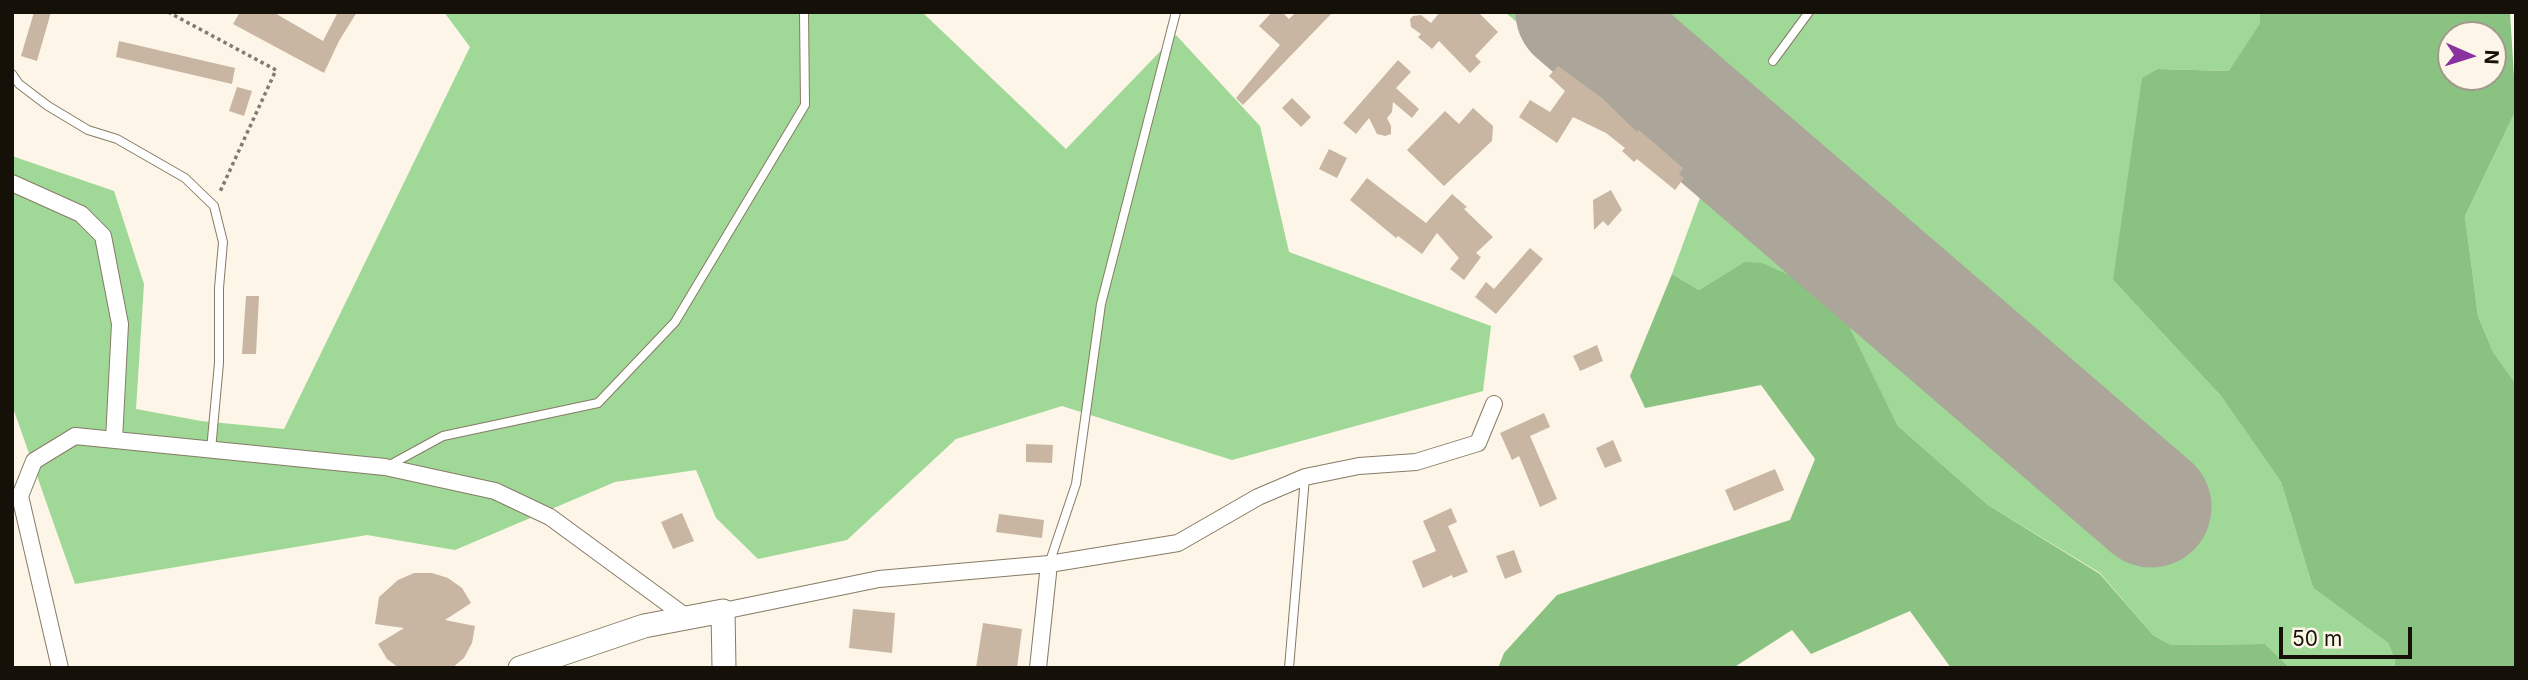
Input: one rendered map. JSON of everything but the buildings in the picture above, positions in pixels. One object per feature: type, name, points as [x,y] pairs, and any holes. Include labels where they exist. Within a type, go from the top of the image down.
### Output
[{"type":"street","points":[[12,183],[81,214],[103,236],[120,324],[114,440]]},
{"type":"street","points":[[520,668],[645,626],[878,579],[1049,564],[1178,543],[1258,497],[1305,477],[1359,466],[1416,462],[1478,443],[1494,404]]},
{"type":"street","points":[[60,668],[20,496],[34,461],[75,436],[385,467],[495,491],[551,517],[690,619]]},
{"type":"street","points":[[1038,668],[1049,564]]},
{"type":"street","points":[[723,611],[724,668]]},
{"type":"lane","points":[[385,467],[443,436],[598,403],[675,322],[805,105],[804,12]]},
{"type":"lane","points":[[1049,564],[1076,484],[1101,304],[1176,12]]},
{"type":"lane","points":[[1773,61],[1809,12]]},
{"type":"lane","points":[[12,74],[19,84],[38,99],[88,130],[117,139],[185,178],[214,206],[223,242],[219,288],[219,363],[211,450]]},
{"type":"lane","points":[[1289,668],[1305,477]]},
{"type":"path","points":[[168,12],[276,70],[214,206]]},
{"type":"green space","points":[[444,12],[922,12],[1066,149],[1176,35],[1260,126],[1289,252],[1491,326],[1483,391],[1232,460],[1062,406],[956,439],[847,540],[758,559],[716,518],[696,470],[615,482],[455,550],[367,535],[75,584],[12,405],[12,156],[114,191],[144,284],[136,409],[201,421],[284,429],[470,47]]},
{"type":"green space","points":[[1505,12],[2260,12],[2260,23],[2230,71],[2158,69],[2113,280],[2221,396],[2281,482],[2313,588],[2388,643],[2395,660],[2394,668],[2290,668],[2265,644],[2171,645],[2153,635],[2100,573],[1988,505],[1898,426],[1840,309],[1744,262],[1699,290],[1672,274],[1705,184]]},
{"type":"green space","points":[[2260,12],[2510,12],[2516,110],[2465,216],[2478,316],[2493,352],[2516,384],[2516,668],[2394,668],[2395,660],[2388,643],[2313,588],[2281,482],[2221,396],[2113,280],[2142,78],[2158,69],[2229,71],[2260,23]]},
{"type":"green space","points":[[2516,110],[2516,384],[2493,352],[2478,316],[2465,216]]},
{"type":"green space","points":[[1744,262],[1762,263],[1812,285],[1840,308],[1898,426],[1988,505],[2100,574],[2153,635],[2171,645],[2265,644],[2290,668],[1951,668],[1910,611],[1811,654],[1792,630],[1733,668],[1498,668],[1504,653],[1557,595],[1790,520],[1815,459],[1761,385],[1645,408],[1630,376],[1672,274],[1699,290]]},
{"type":"runway","points":[[1576,12],[2151,507]]}]
